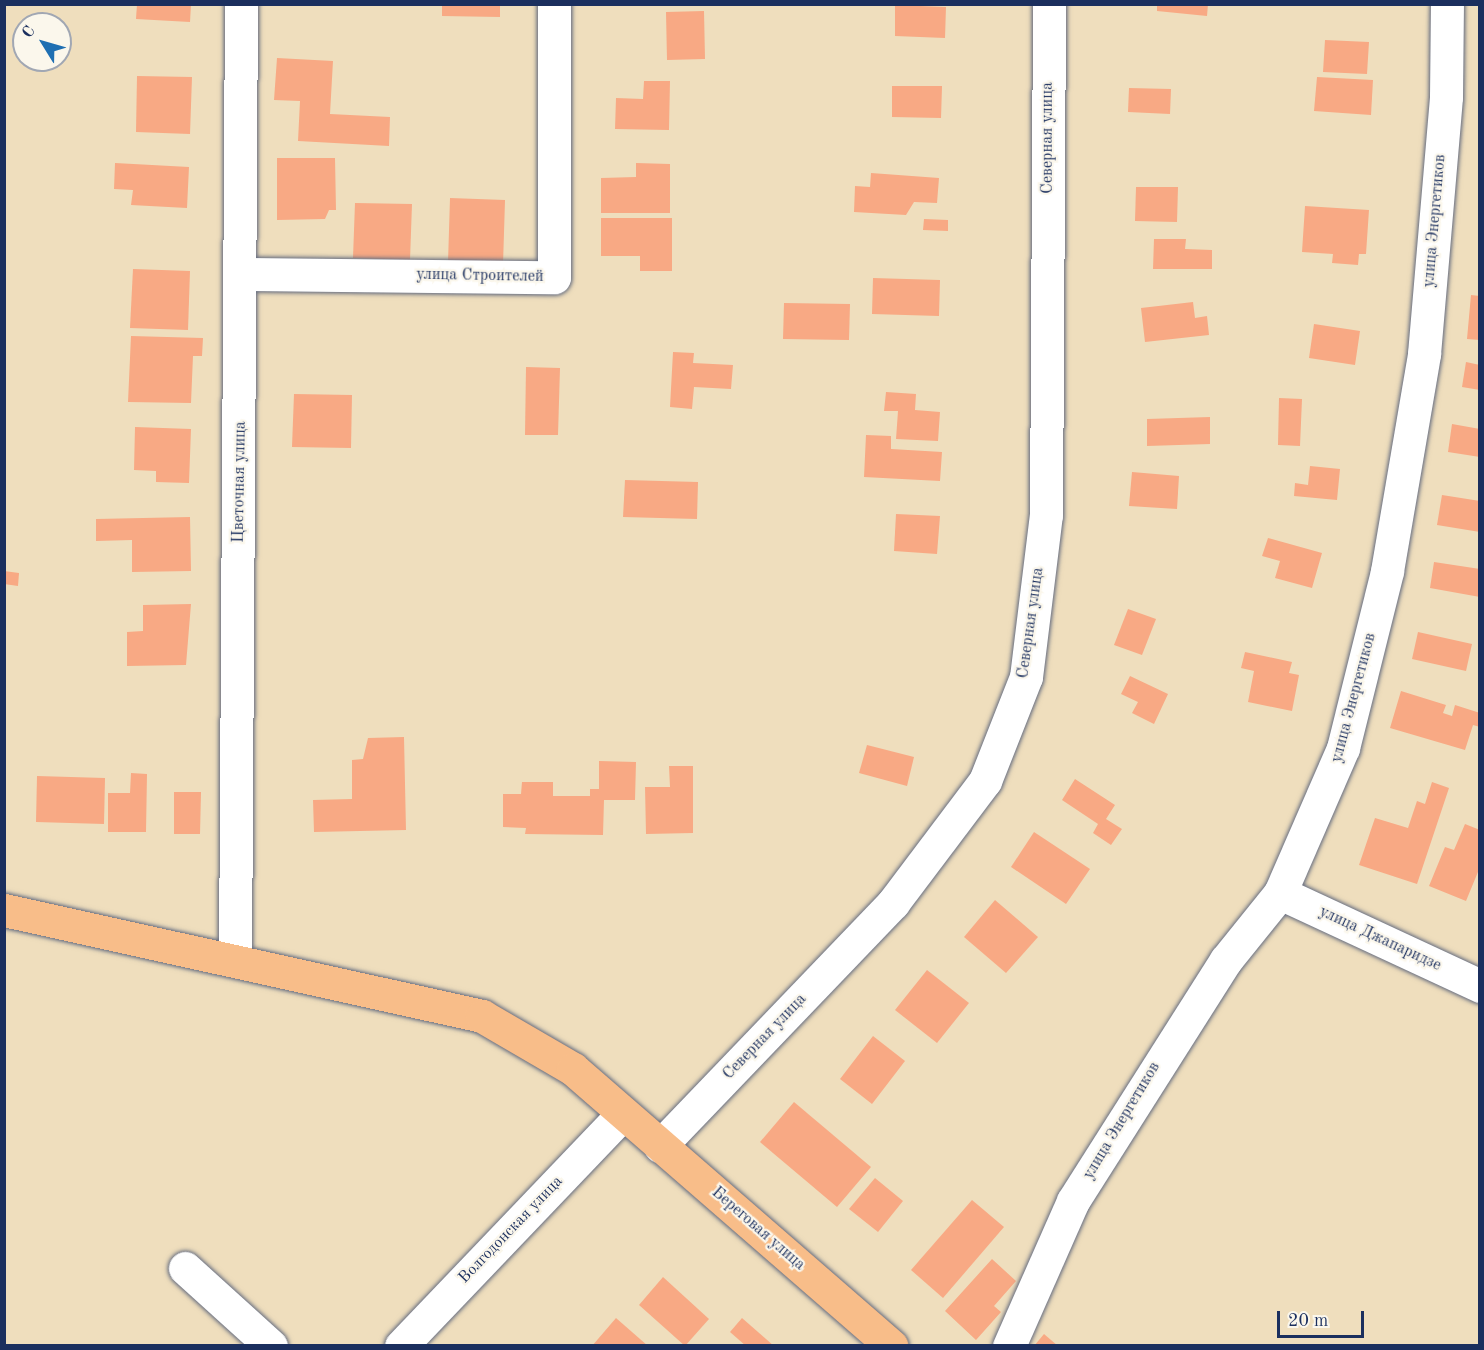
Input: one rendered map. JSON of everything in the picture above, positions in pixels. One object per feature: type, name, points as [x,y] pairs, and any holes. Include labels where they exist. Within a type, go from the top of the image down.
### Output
[{"type":"main road","name":"Береговая улица","points":[[4,910],[235,959],[482,1016],[573,1069],[622,1115],[892,1346]]},
{"type":"street","name":"Цветочная улица","points":[[235,959],[242,273],[241,4]]},
{"type":"street","name":"улица Строителей","points":[[242,273],[554,277],[554,4]]},
{"type":"street","name":"Северная улица","points":[[660,1146],[893,903],[985,781],[1026,677],[1046,515],[1049,4]]},
{"type":"street","name":"улица Энергетиков","points":[[1009,1346],[1079,1192],[1226,960],[1280,893],[1344,748],[1387,571],[1424,354],[1446,97],[1447,4]]},
{"type":"street","name":"улица Джапаридзе","points":[[1280,893],[1479,986]]},
{"type":"street","name":"Волгодонская улица","points":[[401,1346],[622,1115]]},
{"type":"street","points":[[185,1268],[271,1346]]},
{"type":"building","points":[[137,4],[191,4],[190,22],[136,19]]},
{"type":"building","points":[[442,4],[500,4],[500,17],[442,16]]},
{"type":"building","points":[[1157,4],[1208,4],[1207,16],[1157,11]]},
{"type":"building","points":[[895,5],[946,7],[945,38],[895,36]]},
{"type":"building","points":[[704,11],[705,59],[667,60],[666,12]]},
{"type":"building","points":[[1325,40],[1369,42],[1367,74],[1323,72]]},
{"type":"building","points":[[277,58],[333,61],[330,114],[390,117],[389,146],[298,141],[300,101],[274,100]]},
{"type":"building","points":[[137,76],[192,77],[190,134],[136,132]]},
{"type":"building","points":[[1317,77],[1373,80],[1371,115],[1314,111]]},
{"type":"building","points":[[644,81],[670,81],[669,130],[615,129],[616,98],[643,99]]},
{"type":"building","points":[[892,86],[942,86],[941,118],[892,117]]},
{"type":"building","points":[[1129,88],[1171,89],[1170,114],[1128,112]]},
{"type":"building","points":[[277,158],[335,158],[336,210],[329,210],[325,219],[277,220]]},
{"type":"building","points":[[115,163],[189,167],[187,208],[131,205],[133,190],[114,189]]},
{"type":"building","points":[[636,163],[670,164],[670,213],[601,213],[601,178],[636,177]]},
{"type":"building","points":[[871,173],[939,178],[937,203],[914,202],[906,215],[854,212],[855,186],[870,187]]},
{"type":"building","points":[[1136,187],[1178,187],[1177,222],[1135,221]]},
{"type":"building","points":[[450,198],[505,200],[503,265],[448,263]]},
{"type":"building","points":[[355,203],[412,204],[410,260],[353,258]]},
{"type":"building","points":[[1305,206],[1369,210],[1366,254],[1359,254],[1358,265],[1332,263],[1333,254],[1302,252]]},
{"type":"building","points":[[601,218],[672,218],[672,271],[640,271],[640,256],[601,256]]},
{"type":"building","points":[[924,219],[948,220],[948,231],[923,230]]},
{"type":"building","points":[[1154,239],[1186,239],[1185,249],[1212,250],[1212,269],[1153,269]]},
{"type":"building","points":[[133,269],[190,271],[188,330],[130,328]]},
{"type":"building","points":[[873,278],[940,280],[939,316],[872,314]]},
{"type":"building","points":[[1471,295],[1480,296],[1480,340],[1467,339]]},
{"type":"building","points":[[1193,302],[1195,318],[1207,316],[1209,335],[1145,342],[1141,308]]},
{"type":"building","points":[[784,303],[850,304],[849,340],[783,339]]},
{"type":"building","points":[[1314,324],[1360,331],[1355,365],[1309,358]]},
{"type":"building","points":[[131,336],[203,338],[202,356],[193,356],[191,403],[128,402]]},
{"type":"building","points":[[673,352],[694,353],[693,363],[733,365],[731,389],[694,387],[692,409],[670,407]]},
{"type":"building","points":[[1466,362],[1480,365],[1480,390],[1462,387]]},
{"type":"building","points":[[526,367],[560,368],[558,435],[525,435]]},
{"type":"building","points":[[886,392],[916,394],[915,410],[940,412],[938,441],[896,439],[898,411],[884,411]]},
{"type":"building","points":[[294,394],[352,395],[351,448],[292,447]]},
{"type":"building","points":[[1279,398],[1302,399],[1300,446],[1278,445]]},
{"type":"building","points":[[1210,417],[1210,444],[1147,446],[1147,419]]},
{"type":"building","points":[[1452,424],[1480,429],[1480,457],[1448,452]]},
{"type":"building","points":[[135,427],[191,429],[189,483],[156,482],[156,471],[134,470]]},
{"type":"building","points":[[866,435],[891,436],[891,449],[942,452],[940,481],[864,477]]},
{"type":"building","points":[[1310,466],[1340,469],[1337,500],[1294,496],[1295,483],[1308,485]]},
{"type":"building","points":[[1132,472],[1179,476],[1177,509],[1129,506]]},
{"type":"building","points":[[625,480],[698,482],[697,519],[623,517]]},
{"type":"building","points":[[1442,495],[1480,501],[1480,532],[1437,525]]},
{"type":"building","points":[[896,514],[940,516],[937,554],[894,551]]},
{"type":"building","points":[[190,517],[191,571],[132,572],[132,540],[96,541],[96,519]]},
{"type":"building","points":[[1268,538],[1322,553],[1312,588],[1275,578],[1280,561],[1262,556]]},
{"type":"building","points":[[1434,562],[1480,569],[1480,597],[1430,588]]},
{"type":"building","points":[[4,571],[19,573],[18,586],[4,584]]},
{"type":"building","points":[[191,604],[186,665],[127,666],[127,632],[143,631],[143,605]]},
{"type":"building","points":[[1128,609],[1156,619],[1142,655],[1114,645]]},
{"type":"building","points":[[1418,632],[1472,644],[1466,671],[1412,659]]},
{"type":"building","points":[[1245,652],[1292,662],[1289,673],[1299,675],[1292,711],[1248,702],[1254,671],[1241,668]]},
{"type":"building","points":[[1130,676],[1168,694],[1154,724],[1132,713],[1138,702],[1121,694]]},
{"type":"building","points":[[1401,691],[1446,705],[1443,713],[1452,716],[1455,705],[1480,713],[1480,727],[1473,725],[1465,750],[1390,728]]},
{"type":"building","points":[[404,737],[406,830],[314,832],[313,800],[352,799],[352,760],[363,759],[368,738]]},
{"type":"building","points":[[867,745],[914,757],[907,786],[859,773]]},
{"type":"building","points":[[599,761],[636,762],[635,800],[604,800],[603,835],[525,834],[526,828],[503,827],[503,794],[521,794],[522,782],[553,782],[553,796],[590,796],[590,789],[599,789]]},
{"type":"building","points":[[669,766],[693,766],[693,833],[646,834],[645,787],[670,787]]},
{"type":"building","points":[[131,773],[147,774],[146,832],[108,832],[108,793],[130,793]]},
{"type":"building","points":[[37,776],[105,778],[104,824],[36,822]]},
{"type":"building","points":[[1075,779],[1115,805],[1106,819],[1122,829],[1111,845],[1093,833],[1098,824],[1062,800]]},
{"type":"building","points":[[1432,782],[1449,788],[1417,884],[1359,865],[1375,818],[1408,828],[1417,801],[1425,804]]},
{"type":"building","points":[[174,792],[201,792],[200,834],[174,834]]},
{"type":"building","points":[[1465,824],[1480,830],[1480,867],[1466,901],[1429,886],[1445,847],[1454,850]]},
{"type":"building","points":[[1034,832],[1090,869],[1066,904],[1011,867]]},
{"type":"building","points":[[995,900],[1038,937],[1006,973],[964,937]]},
{"type":"building","points":[[927,970],[969,1003],[937,1043],[895,1010]]},
{"type":"building","points":[[873,1036],[905,1061],[872,1104],[840,1079]]},
{"type":"building","points":[[794,1102],[871,1167],[837,1207],[760,1142]]},
{"type":"building","points":[[875,1178],[903,1201],[878,1232],[849,1209]]},
{"type":"building","points":[[972,1200],[1004,1227],[943,1298],[911,1270]]},
{"type":"building","points":[[992,1259],[1016,1281],[994,1306],[1001,1312],[976,1340],[945,1311]]},
{"type":"building","points":[[663,1277],[709,1319],[685,1346],[639,1305]]},
{"type":"building","points":[[616,1318],[648,1346],[592,1346]]},
{"type":"building","points":[[742,1318],[774,1346],[746,1346],[730,1332]]},
{"type":"building","points":[[1044,1334],[1058,1346],[1034,1346]]}]
